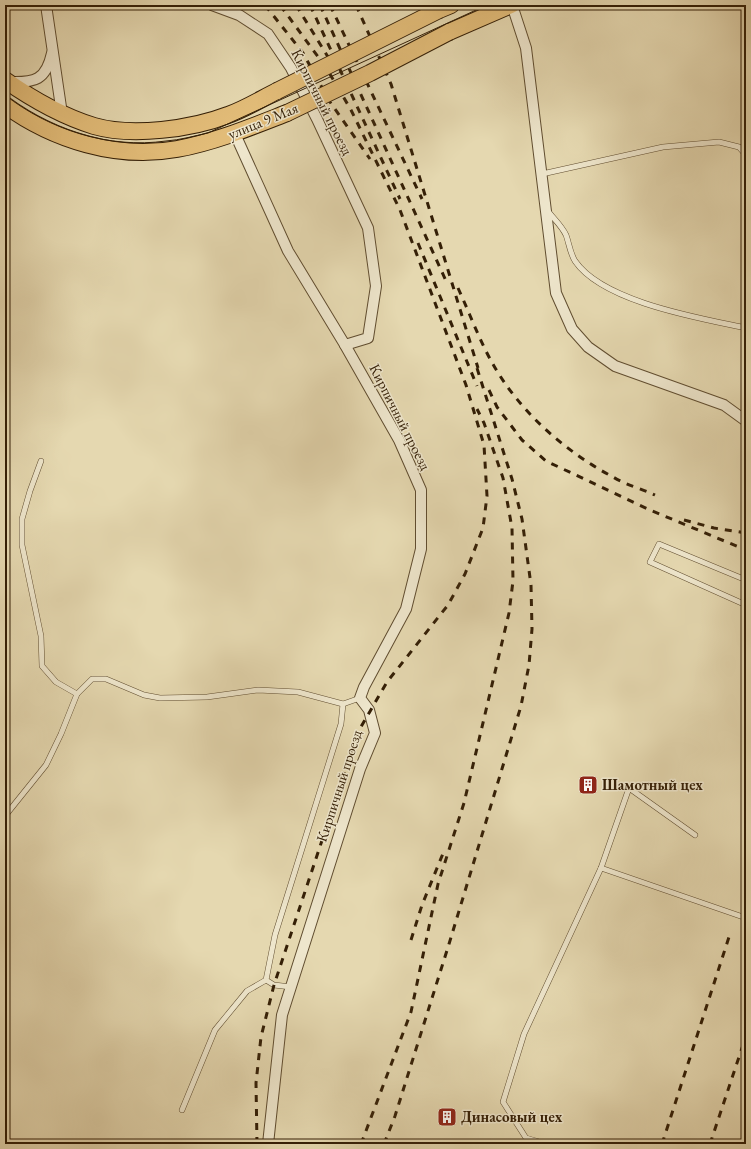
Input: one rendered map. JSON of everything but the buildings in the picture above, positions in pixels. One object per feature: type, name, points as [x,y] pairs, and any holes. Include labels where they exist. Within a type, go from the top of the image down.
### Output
[{"type":"main road","name":"улица 9 Мая","points":[[5,105],[23,118],[53,133],[93,146],[134,152],[177,149],[235,134],[370,73],[449,32],[511,5]]},
{"type":"main road","name":"улица 9 Мая","points":[[6,81],[62,114],[95,126],[134,131],[177,129],[228,115],[445,8]]},
{"type":"street","points":[[46,5],[62,114]]},
{"type":"street","name":"Кирпичный проезд","points":[[212,5],[239,15],[268,34],[291,68],[368,228],[376,286],[368,338],[345,345]]},
{"type":"street","points":[[511,5],[526,48],[556,293],[572,329],[588,347],[615,366],[724,405],[746,421]]},
{"type":"street","points":[[6,81],[30,82],[42,77],[48,68],[53,49]]},
{"type":"street","name":"Кирпичный проезд","points":[[235,134],[288,251],[345,345],[399,440],[421,490],[421,549],[406,609],[364,687],[360,698],[369,710],[375,733],[360,769],[282,1015],[268,1144]]},
{"type":"lane","points":[[542,174],[663,147],[719,142],[739,147],[746,155]]},
{"type":"lane","points":[[546,208],[565,233],[574,260],[589,276],[619,293],[678,314],[746,328]]},
{"type":"lane","points":[[41,461],[22,519],[22,545],[41,636],[42,666],[56,682],[77,694]]},
{"type":"lane","points":[[746,580],[659,544],[650,562],[746,604]]},
{"type":"lane","points":[[5,816],[46,765],[61,734],[77,694],[92,679],[106,679],[144,695],[160,698],[207,697],[258,690],[298,692],[343,704],[360,698]]},
{"type":"lane","points":[[182,1110],[216,1030],[248,991],[266,980],[275,935],[341,724],[343,704]]},
{"type":"lane","points":[[546,1144],[526,1138],[503,1102],[524,1034],[601,868],[629,788],[695,835]]},
{"type":"lane","points":[[601,868],[746,918]]},
{"type":"lane","points":[[266,980],[274,985],[291,987]]},
{"type":"tram line","points":[[5,95],[41,118],[81,134],[123,142],[145,143],[182,139],[208,133],[487,5]]},
{"type":"railway","points":[[265,5],[303,53],[330,102],[370,159]]},
{"type":"railway","points":[[257,1144],[256,1083],[261,1037],[274,985],[358,732],[387,682],[448,605],[465,574],[483,528],[487,496],[484,445],[466,385],[400,210],[351,110],[327,69],[280,5]]},
{"type":"railway","points":[[296,5],[333,65]]},
{"type":"railway","points":[[310,5],[400,199]]},
{"type":"railway","points":[[320,5],[447,283]]},
{"type":"railway","points":[[330,5],[422,199]]},
{"type":"railway","points":[[356,5],[391,84],[478,368]]},
{"type":"railway","points":[[418,243],[477,386]]},
{"type":"railway","points":[[458,288],[494,366],[517,400],[531,415],[546,430],[578,456],[618,480],[655,495]]},
{"type":"railway","points":[[384,1144],[395,1116],[449,944],[521,706],[529,665],[532,629],[531,585],[522,519],[512,479],[476,365]]},
{"type":"railway","points":[[489,390],[497,407],[522,440],[546,461],[650,510],[746,550]]},
{"type":"railway","points":[[361,1144],[411,1012],[438,884],[464,803],[509,613],[513,581],[512,528],[503,478],[484,423],[477,409]]},
{"type":"railway","points":[[684,520],[714,528],[746,533]]},
{"type":"railway","points":[[411,940],[422,905],[444,851]]},
{"type":"railway","points":[[662,1144],[729,937]]},
{"type":"railway","points":[[710,1144],[746,1036]]},
{"type":"place","name":"Шамотный цех","points":[[588,785]]},
{"type":"place","name":"Динасовый цех","points":[[447,1117]]}]
